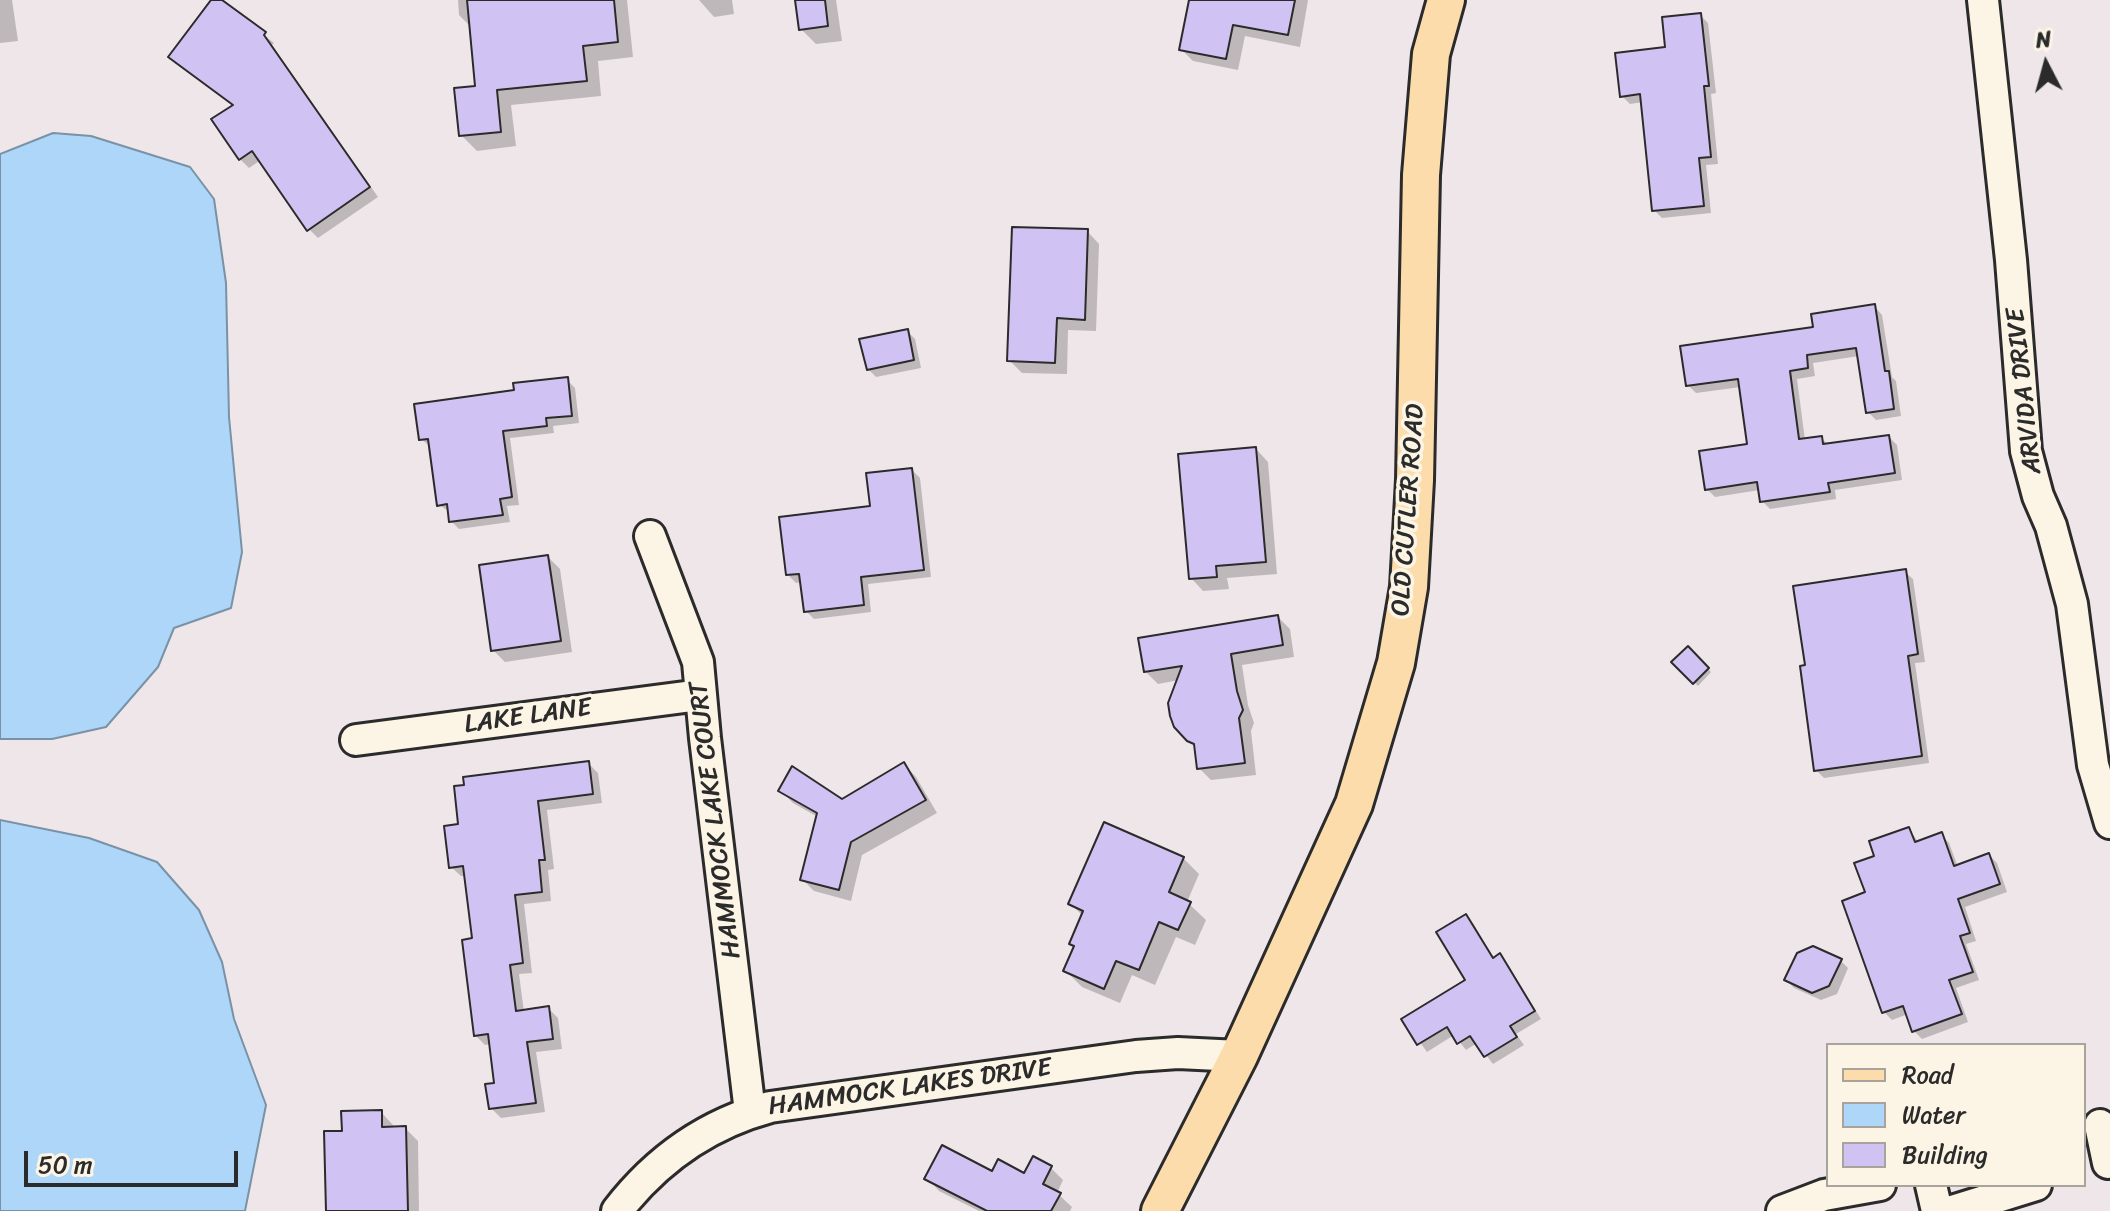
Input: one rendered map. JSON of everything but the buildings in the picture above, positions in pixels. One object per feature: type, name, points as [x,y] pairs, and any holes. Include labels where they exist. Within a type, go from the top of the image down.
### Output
[{"type":"main road","name":"OLD CUTLER ROAD","points":[[1162,1211],[1239,1056],[1354,804],[1396,663],[1411,556],[1421,175],[1431,54],[1446,0]]},
{"type":"street","name":"ARVIDA DRIVE","points":[[1983,0],[2011,260],[2026,451],[2072,604],[2090,745],[2110,823]]},
{"type":"street","name":"HAMMOCK LAKE COURT","points":[[650,536],[698,662],[750,1112]]},
{"type":"street","name":"LAKE LANE","points":[[356,740],[700,695]]},
{"type":"street","name":"HAMMOCK LAKES DRIVE","points":[[617,1211],[635,1188],[674,1153],[718,1125],[750,1112],[805,1101],[1136,1056],[1178,1053],[1239,1056]]},
{"type":"street","points":[[2098,1126],[2101,1165]]},
{"type":"street","points":[[1782,1211],[1824,1195],[1869,1187]]},
{"type":"street","points":[[1931,1187],[1937,1211]]},
{"type":"street","points":[[1952,1211],[2030,1187]]},
{"type":"water","points":[[53,133],[91,136],[190,167],[214,199],[226,283],[229,417],[242,552],[231,608],[174,628],[158,667],[106,727],[52,739],[0,739],[0,154]]},
{"type":"water","points":[[0,820],[89,838],[157,862],[199,910],[222,962],[234,1019],[266,1105],[245,1211],[0,1211]]}]
